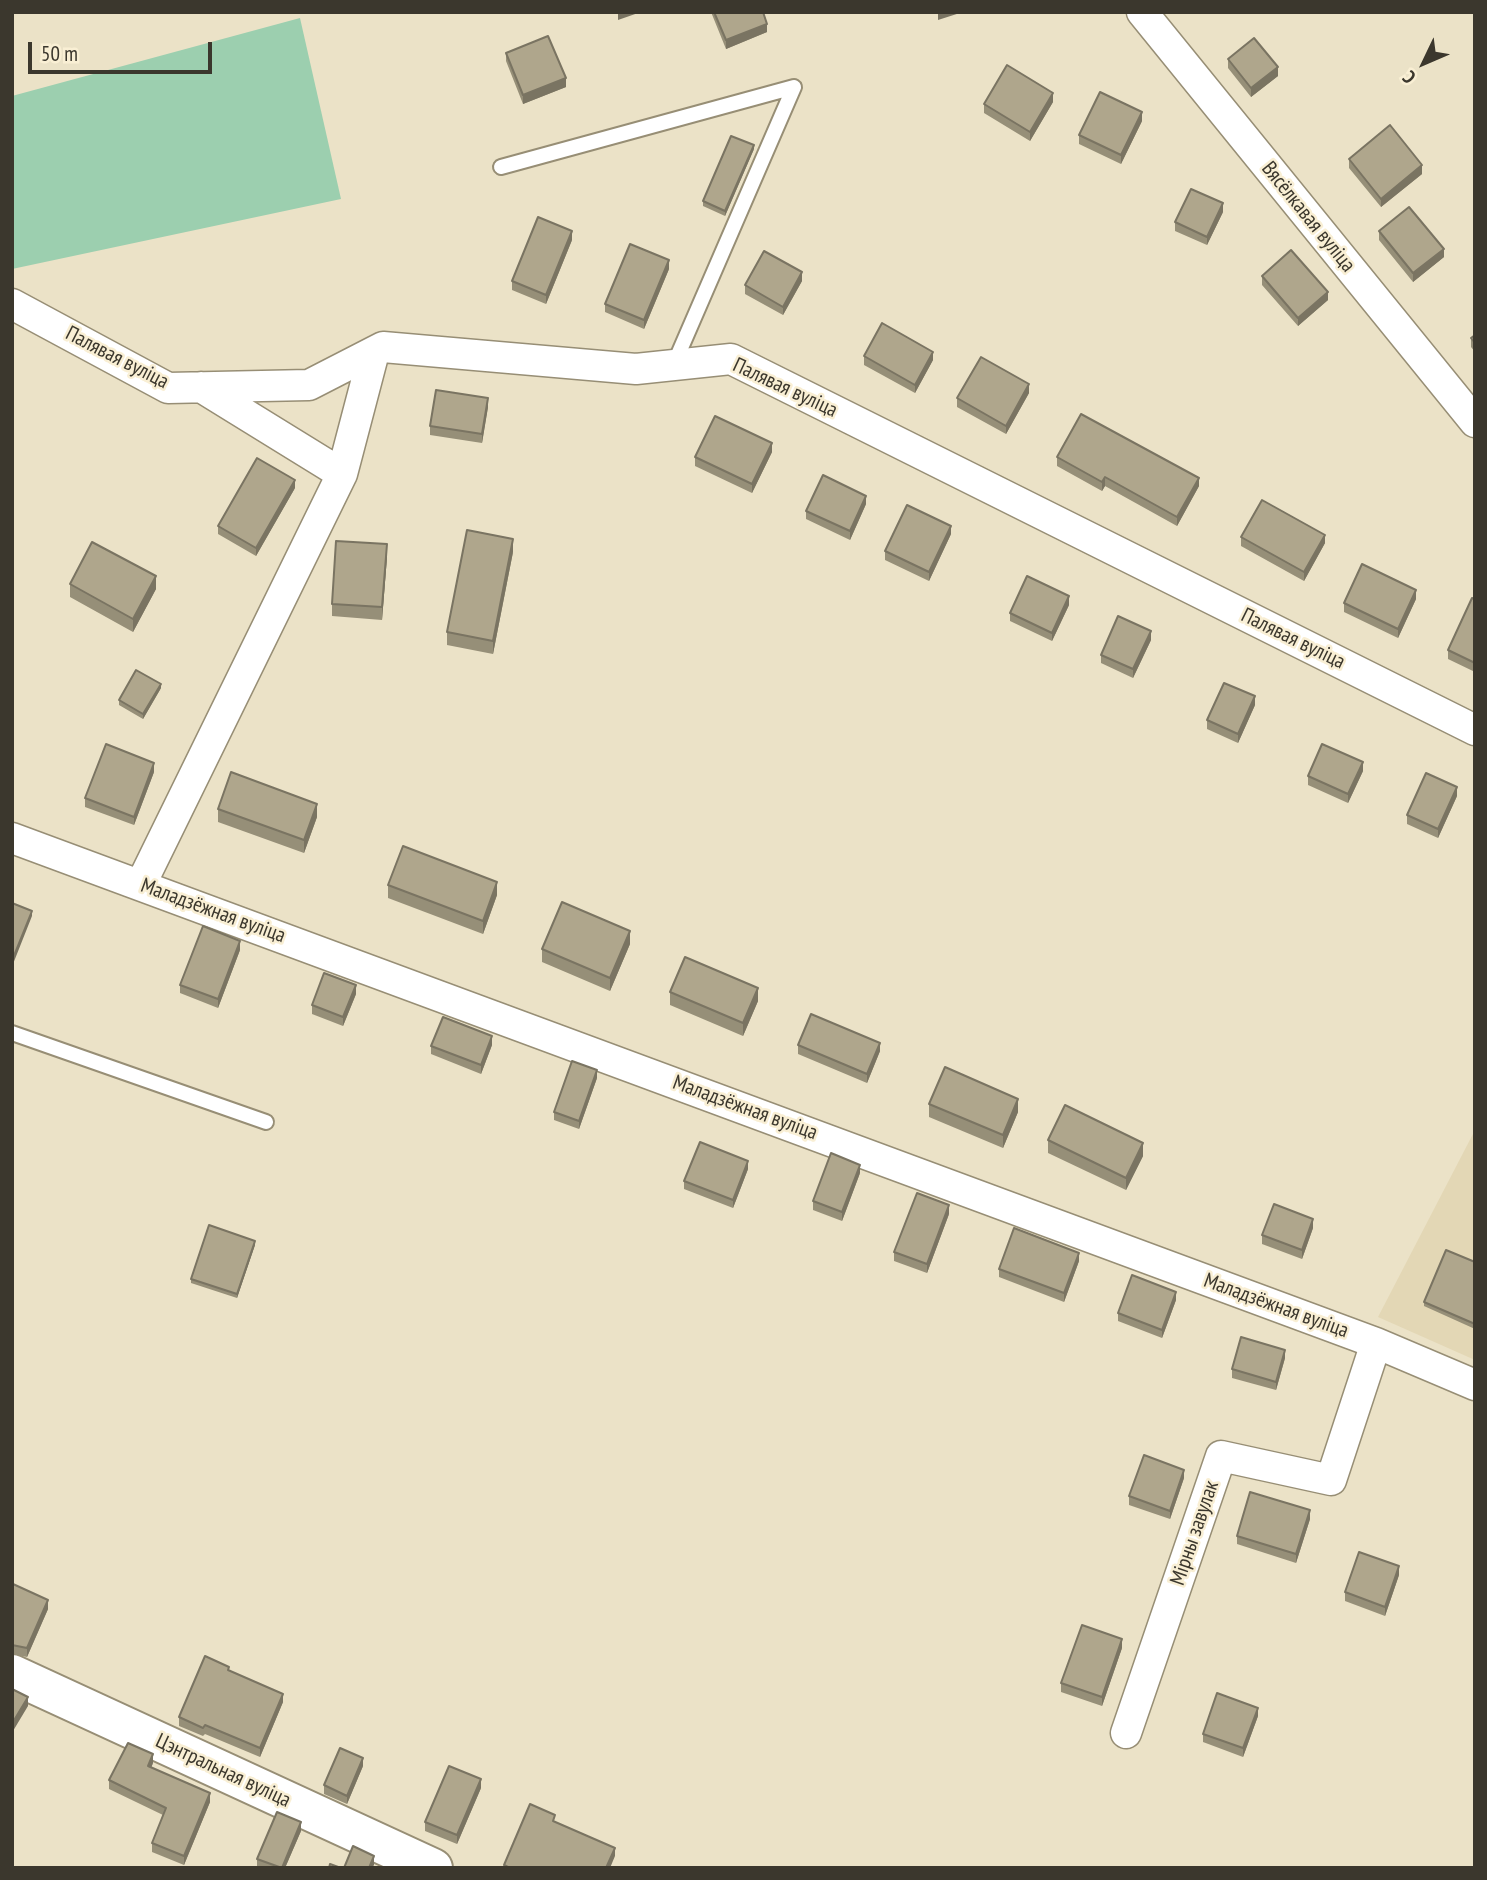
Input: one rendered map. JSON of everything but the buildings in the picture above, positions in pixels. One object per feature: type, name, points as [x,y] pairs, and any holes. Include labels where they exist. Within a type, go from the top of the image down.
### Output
[{"type":"street","name":"Вясёлкавая вуліца","points":[[1142,12],[1475,422]]},
{"type":"street","name":"Палявая вуліца","points":[[12,304],[168,388],[309,385],[383,347],[636,369],[731,359],[1475,730]]},
{"type":"street","points":[[141,884],[342,474],[374,352]]},
{"type":"street","points":[[201,387],[342,474]]},
{"type":"street","name":"Маладзёжная вуліца","points":[[12,838],[1376,1343],[1475,1385]]},
{"type":"street","name":"Мірны завулак","points":[[1126,1733],[1221,1456],[1331,1480],[1376,1343]]},
{"type":"street","name":"Цэнтральная вуліца","points":[[12,1674],[433,1868]]},
{"type":"lane","points":[[501,167],[794,87],[673,366]]},
{"type":"lane","points":[[12,1033],[265,1122]]},
{"type":"shaded area","points":[[1475,1130],[1475,1360],[1378,1317]]},
{"type":"green space","points":[[300,18],[341,199],[12,269],[12,96]]}]
